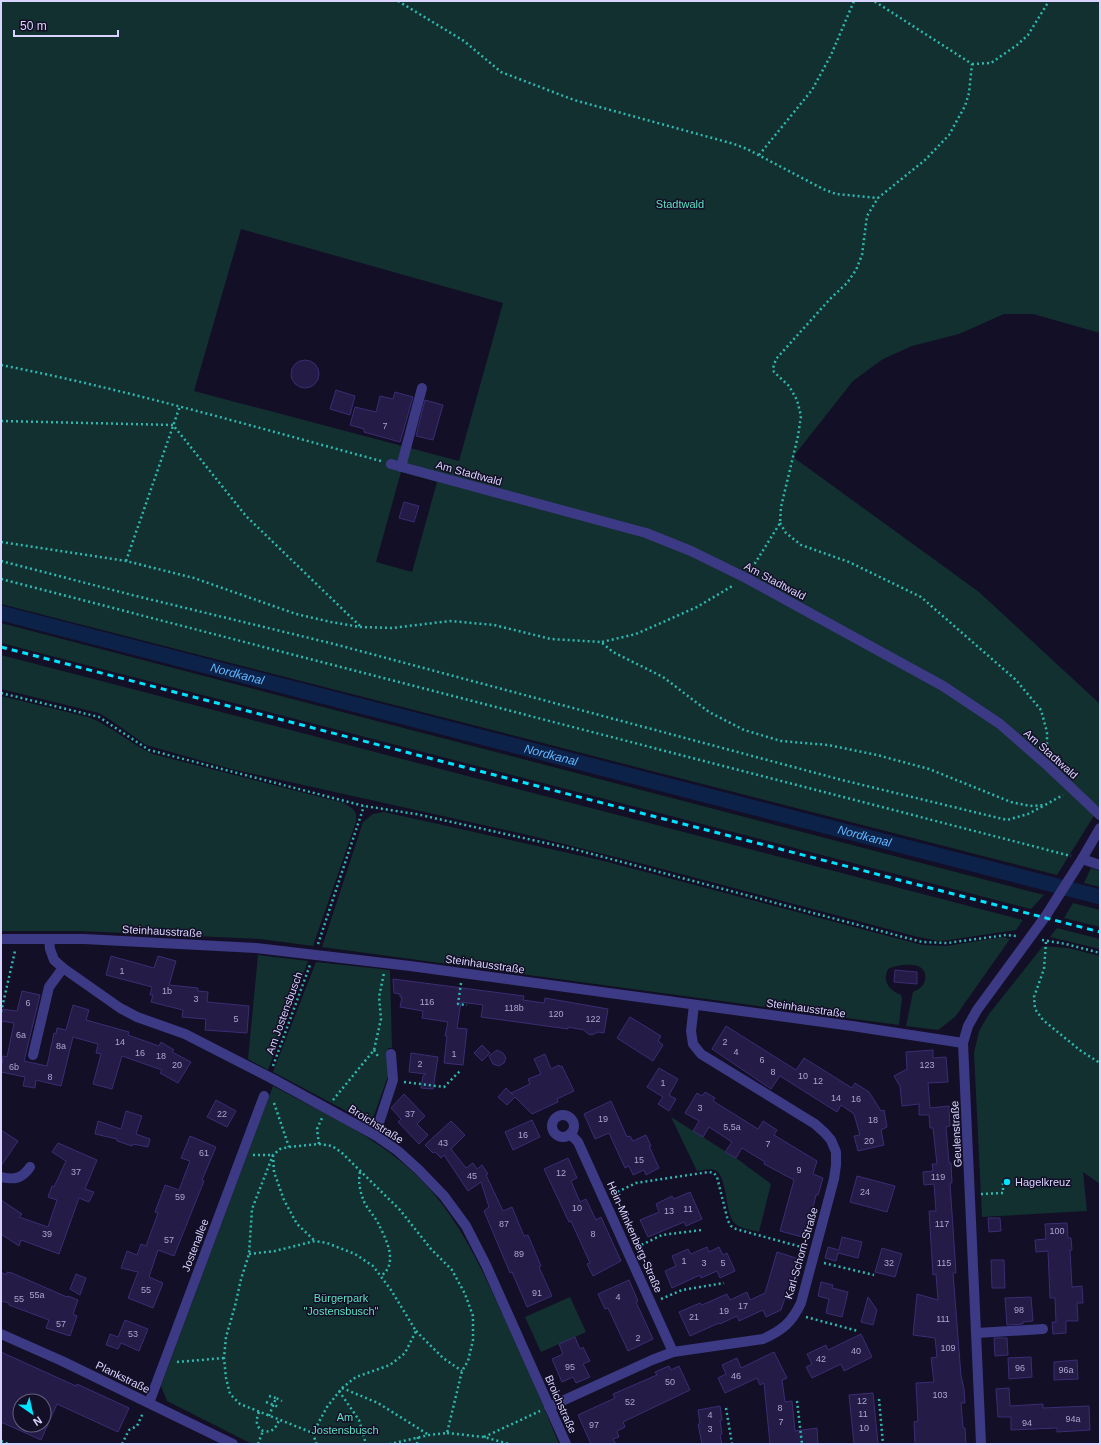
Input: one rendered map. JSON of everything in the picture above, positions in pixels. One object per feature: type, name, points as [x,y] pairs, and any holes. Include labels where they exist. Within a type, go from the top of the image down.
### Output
[{"type":"street","points":[[396,465],[422,388]]},
{"type":"street","name":"Am Stadtwald","points":[[396,465],[646,533],[691,551],[746,578],[943,686],[1000,724],[1048,766],[1100,815]]},
{"type":"street","name":"Geulenstraße","points":[[982,1444],[963,1043],[968,1026],[977,1010],[1031,938],[1082,859],[1100,828]]},
{"type":"street","points":[[1082,859],[1100,865]]},
{"type":"street","name":"Steinhausstraße","points":[[1,939],[84,939],[256,948],[314,954],[462,973],[963,1043]]},
{"type":"street","name":"Broichstraße","points":[[49,939],[50,949],[54,960],[63,968],[126,1011],[137,1017],[185,1034],[271,1078],[375,1135],[419,1170],[444,1196],[466,1226],[486,1265],[566,1444]]},
{"type":"street","points":[[33,1055],[49,987],[63,968]]},
{"type":"street","name":"Karl-Schorn-Straße","points":[[549,1407],[652,1360],[673,1352],[763,1339],[777,1333],[788,1324],[796,1314],[801,1303],[834,1179],[836,1152],[831,1140],[815,1124],[701,1054],[693,1044],[690,1031],[694,1005]]},
{"type":"street","points":[[375,1135],[393,1080],[392,1054]]},
{"type":"street","name":"Jostenallee","points":[[149,1403],[242,1154],[269,1099]]},
{"type":"street","name":"Hein-Minkenberg-Straße","points":[[570,1134],[578,1142],[673,1352]]},
{"type":"street","points":[[1,1177],[13,1179],[19,1178],[30,1167]]},
{"type":"street","points":[[977,1333],[1043,1329]]},
{"type":"street","name":"Plankstraße","points":[[1,1334],[62,1361],[233,1444]]},
{"type":"path","points":[[398,1],[464,41],[501,72],[574,100],[734,144],[759,155],[823,189],[836,194],[878,198]]},
{"type":"path","points":[[759,155],[812,90],[831,55],[854,1]]},
{"type":"path","points":[[874,1],[972,64],[991,63],[1017,45],[1028,34],[1049,1]]},
{"type":"path","points":[[1,542],[126,562],[194,578],[296,614],[331,622],[360,626],[392,628],[450,621],[494,625],[551,639],[601,642],[636,634],[697,607],[746,578],[780,523],[781,506],[798,436],[801,416],[797,400],[788,386],[774,372],[773,368],[776,359],[824,305],[847,284],[856,270],[862,255],[867,216],[878,198],[925,160],[948,136],[965,106],[969,93],[972,64]]},
{"type":"path","points":[[1,365],[61,377],[180,406],[396,465]]},
{"type":"path","points":[[126,562],[180,406]]},
{"type":"path","points":[[1,421],[173,426],[246,516],[360,626]]},
{"type":"path","points":[[780,523],[786,533],[801,545],[849,562],[921,598],[1016,680],[1041,710],[1047,732],[1048,766]]},
{"type":"path","points":[[1,561],[132,595],[341,646],[842,780],[1007,820],[1028,814],[1072,789]]},
{"type":"path","points":[[1,579],[1082,859]]},
{"type":"path","points":[[601,642],[613,652],[663,677],[709,712],[744,730],[781,741],[828,745],[877,755],[929,770],[1011,802],[1030,806],[1045,805]]},
{"type":"path","points":[[1,693],[99,717],[149,750],[364,806],[416,814],[577,850],[922,942],[947,943],[1006,935],[1066,944],[1100,953]]},
{"type":"path","name":"Am Jostensbusch","points":[[271,1078],[272,1068],[314,954],[364,806]]},
{"type":"path","points":[[1,1012],[18,940]]},
{"type":"path","points":[[1046,942],[1044,969],[1034,997],[1035,1009],[1043,1020],[1081,1051],[1100,1063]]},
{"type":"path","points":[[319,1144],[317,1130],[326,1108],[374,1050],[381,1019],[379,997],[387,963]]},
{"type":"path","points":[[462,973],[458,1004],[467,1005]]},
{"type":"path","points":[[393,1080],[444,1087],[460,1071]]},
{"type":"path","points":[[269,1099],[289,1147]]},
{"type":"path","points":[[313,1433],[240,1404],[230,1394],[226,1378],[224,1358],[226,1337],[236,1306],[240,1279],[249,1254],[252,1209],[273,1155],[280,1149],[319,1144],[332,1146],[341,1152],[400,1210],[431,1249],[452,1270],[465,1294],[473,1316],[473,1340],[468,1361],[462,1371],[447,1434]]},
{"type":"path","points":[[242,1154],[273,1155]]},
{"type":"path","points":[[273,1155],[274,1172],[284,1200],[297,1224],[315,1241]]},
{"type":"path","points":[[360,1172],[358,1179],[363,1200],[378,1223],[390,1253],[390,1263],[387,1272],[381,1276]]},
{"type":"path","points":[[604,1198],[636,1183],[708,1172],[714,1173],[717,1177],[728,1221],[731,1226],[814,1256],[874,1275]]},
{"type":"path","points":[[992,1194],[1003,1193],[1003,1182],[1005,1182]]},
{"type":"path","points":[[628,1251],[662,1235],[702,1230]]},
{"type":"path","points":[[249,1254],[275,1251],[315,1241],[327,1243],[354,1254],[373,1266],[416,1331],[443,1358],[462,1371]]},
{"type":"path","points":[[651,1303],[682,1290],[724,1283]]},
{"type":"path","points":[[796,1314],[858,1331]]},
{"type":"path","points":[[318,1444],[316,1443],[313,1433],[327,1407],[339,1391],[356,1377],[390,1365],[405,1353],[416,1331]]},
{"type":"path","points":[[164,1364],[224,1358]]},
{"type":"path","points":[[342,1388],[378,1403],[429,1435]]},
{"type":"path","points":[[339,1391],[359,1420],[366,1444]]},
{"type":"path","points":[[269,1396],[282,1401]]},
{"type":"path","points":[[268,1416],[276,1398]]},
{"type":"path","points":[[879,1399],[883,1444]]},
{"type":"path","points":[[797,1401],[802,1444]]},
{"type":"path","points":[[266,1402],[279,1407]]},
{"type":"path","points":[[122,1444],[129,1430],[137,1426],[145,1407],[149,1403]]},
{"type":"path","points":[[484,1437],[549,1407]]},
{"type":"path","points":[[726,1408],[732,1444]]},
{"type":"path","points":[[259,1412],[256,1419],[257,1424],[263,1431],[272,1431],[276,1427],[279,1420]]},
{"type":"path","points":[[258,1444],[263,1431]]},
{"type":"path","points":[[390,1444],[429,1435],[447,1434],[484,1437],[509,1444]]},
{"type":"path","points":[[417,1444],[418,1437]]},
{"type":"path","points":[[1,1441],[8,1444]]},
{"type":"green space","name":"Stadtwald","points":[[1,1],[1100,1],[1100,333],[1033,314],[1004,314],[959,334],[912,346],[883,359],[853,381],[793,457],[979,592],[1100,704],[1100,806],[1057,875],[1,604]],"holes":[[[241,229],[503,303],[459,461],[194,391]],[[401,472],[437,482],[412,572],[376,562]]]},
{"type":"green space","points":[[1,623],[1044,895],[1031,909],[1,643]]},
{"type":"green space","points":[[1,655],[1023,920],[1016,930],[939,941],[918,937],[528,835],[231,769],[146,745],[99,713],[1,689]]},
{"type":"green space","points":[[1,696],[88,717],[105,725],[153,754],[344,803],[352,809],[356,815],[356,822],[313,946],[260,939],[80,931],[1,931]]},
{"type":"green space","points":[[384,812],[600,860],[922,945],[946,946],[1003,937],[1010,939],[955,1017],[938,1030],[906,1026],[913,992],[923,985],[925,980],[924,971],[920,967],[913,965],[904,965],[888,969],[886,974],[886,982],[890,988],[901,995],[902,998],[899,1025],[322,947],[363,822],[373,814]]},
{"type":"green space","points":[[1091,868],[1100,871],[1100,887],[1084,883]]},
{"type":"green space","points":[[1073,903],[1100,910],[1100,927],[1064,918]]},
{"type":"green space","points":[[1057,928],[1100,939],[1100,949],[1050,937]]},
{"type":"green space","points":[[1043,946],[1068,948],[1100,956],[1100,1184],[1083,1172],[1087,1211],[982,1217],[974,1053],[979,1031],[989,1014]]},
{"type":"green space","points":[[258,955],[308,961],[268,1070],[248,1059]]},
{"type":"green space","points":[[316,962],[390,970],[392,1048],[388,1048],[388,1076],[371,1124],[273,1072]]},
{"type":"green space","name":"Bürgerpark \"Jostensbusch\"","points":[[273,1086],[346,1125],[382,1147],[414,1173],[430,1189],[457,1225],[468,1244],[507,1324],[559,1444],[252,1444],[167,1401],[161,1386]]},
{"type":"green space","points":[[671,1117],[736,1158],[771,1184],[759,1232],[740,1227],[733,1222],[719,1174],[713,1169],[697,1171]]},
{"type":"green space","points":[[570,1297],[586,1332],[541,1352],[525,1317]]},
{"type":"building","points":[[305,360],[315,364],[319,374],[315,384],[305,388],[295,384],[291,374],[295,364]]},
{"type":"building","points":[[336,390],[355,396],[350,415],[330,409]]},
{"type":"building","points":[[395,392],[413,397],[400,442],[364,432],[364,429],[350,425],[355,407],[376,412],[380,396],[393,399]]},
{"type":"building","points":[[425,400],[443,405],[433,440],[416,436]]},
{"type":"building","points":[[404,502],[419,506],[414,522],[399,518]]},
{"type":"building","points":[[111,956],[154,968],[158,956],[176,961],[169,985],[198,988],[198,991],[208,992],[207,1002],[249,1006],[247,1033],[205,1030],[206,1019],[182,1017],[183,1010],[151,1002],[153,995],[150,995],[152,987],[106,975]]},
{"type":"building","points":[[895,970],[917,972],[917,984],[894,982]]},
{"type":"building","points":[[393,979],[524,996],[523,1000],[544,1003],[545,998],[608,1009],[604,1033],[598,1032],[592,1035],[588,1034],[584,1030],[568,1027],[568,1029],[481,1017],[483,1005],[461,1002],[457,1028],[467,1029],[463,1065],[444,1063],[447,1036],[445,1036],[448,1022],[422,1018],[423,1011],[400,1007],[402,997],[400,997],[400,994],[394,993]]},
{"type":"building","points":[[22,991],[40,995],[24,1061],[47,1066],[54,1033],[56,1034],[57,1028],[66,1030],[73,1005],[89,1010],[86,1020],[129,1032],[128,1035],[159,1046],[161,1042],[174,1050],[172,1052],[191,1062],[178,1083],[160,1073],[162,1070],[122,1056],[112,1089],[93,1084],[101,1054],[96,1053],[98,1044],[73,1037],[61,1086],[36,1080],[35,1088],[23,1086],[25,1077],[1,1072],[3,1056],[7,1057],[14,1023],[1,1021],[1,1009],[17,1011]]},
{"type":"building","points":[[630,1017],[661,1036],[658,1041],[663,1045],[653,1061],[617,1038]]},
{"type":"building","points":[[726,1026],[796,1070],[804,1058],[852,1088],[855,1083],[869,1092],[881,1111],[884,1110],[887,1127],[881,1130],[884,1145],[858,1151],[854,1136],[860,1135],[854,1114],[841,1105],[837,1112],[780,1076],[771,1089],[712,1049]]},
{"type":"building","points":[[482,1045],[490,1053],[482,1061],[474,1053]]},
{"type":"building","points":[[497,1050],[503,1053],[506,1058],[504,1063],[499,1066],[493,1064],[489,1056]]},
{"type":"building","points":[[933,1050],[933,1058],[946,1057],[948,1082],[928,1083],[930,1108],[949,1106],[950,1126],[946,1127],[952,1183],[950,1183],[956,1273],[953,1273],[961,1376],[964,1389],[965,1403],[961,1403],[966,1444],[915,1444],[914,1422],[918,1421],[916,1383],[934,1382],[931,1358],[937,1357],[935,1338],[913,1335],[917,1294],[938,1300],[936,1274],[933,1275],[929,1211],[936,1211],[934,1184],[924,1185],[923,1172],[933,1171],[932,1164],[937,1164],[933,1128],[930,1128],[929,1115],[919,1115],[919,1104],[902,1106],[900,1086],[894,1076],[907,1069],[906,1052]]},
{"type":"building","points":[[411,1053],[438,1057],[433,1089],[421,1088],[423,1076],[426,1074],[409,1072]]},
{"type":"building","points":[[545,1054],[551,1069],[559,1065],[560,1067],[562,1066],[574,1091],[557,1099],[558,1102],[532,1114],[515,1097],[507,1105],[498,1097],[506,1088],[511,1093],[530,1084],[528,1079],[541,1074],[534,1059]]},
{"type":"building","points":[[659,1068],[678,1079],[669,1095],[676,1099],[669,1111],[658,1104],[663,1097],[647,1087]]},
{"type":"building","points":[[705,1092],[715,1098],[713,1101],[758,1129],[763,1121],[777,1130],[774,1135],[817,1161],[813,1174],[823,1178],[818,1195],[816,1195],[806,1238],[780,1231],[794,1180],[764,1164],[765,1162],[742,1148],[736,1158],[725,1152],[732,1142],[709,1127],[703,1137],[693,1131],[699,1121],[685,1113],[697,1093],[702,1096]]},
{"type":"building","points":[[404,1094],[425,1116],[417,1124],[428,1135],[419,1144],[398,1122],[401,1119],[391,1108]]},
{"type":"building","points":[[216,1100],[236,1111],[227,1127],[207,1117]]},
{"type":"building","points":[[611,1101],[627,1137],[630,1136],[633,1141],[646,1135],[651,1146],[649,1146],[659,1168],[646,1175],[644,1170],[633,1175],[629,1166],[625,1168],[609,1133],[595,1139],[584,1114]]},
{"type":"building","points":[[126,1111],[142,1116],[136,1134],[150,1139],[148,1147],[133,1144],[132,1146],[117,1141],[117,1139],[95,1134],[98,1121],[121,1129]]},
{"type":"building","points":[[532,1120],[540,1137],[513,1150],[505,1132]]},
{"type":"building","points":[[451,1121],[465,1135],[451,1149],[466,1168],[473,1163],[477,1169],[482,1165],[488,1174],[486,1175],[503,1211],[512,1207],[524,1236],[528,1235],[541,1266],[539,1267],[552,1296],[527,1307],[512,1272],[510,1273],[484,1211],[489,1207],[481,1182],[468,1191],[444,1155],[441,1158],[425,1145]]},
{"type":"building","points":[[1,1130],[18,1141],[1,1166]]},
{"type":"building","points":[[190,1136],[216,1147],[174,1256],[158,1250],[149,1277],[163,1283],[153,1308],[128,1298],[138,1272],[121,1268],[127,1251],[137,1255],[141,1244],[146,1246],[158,1213],[155,1212],[165,1185],[179,1190],[190,1161],[181,1158]]},
{"type":"building","points":[[58,1143],[97,1160],[85,1189],[94,1192],[89,1202],[79,1198],[59,1254],[21,1240],[19,1246],[1,1234],[1,1200],[22,1214],[19,1217],[48,1227],[57,1200],[48,1197],[52,1186],[54,1187],[66,1161],[52,1152]]},
{"type":"building","points":[[568,1158],[577,1178],[571,1181],[580,1202],[586,1199],[596,1220],[601,1217],[621,1261],[593,1276],[587,1264],[590,1263],[571,1221],[569,1222],[544,1169]]},
{"type":"building","points":[[857,1176],[895,1186],[887,1212],[850,1202]]},
{"type":"building","points":[[690,1192],[702,1219],[686,1226],[684,1222],[648,1237],[640,1220],[659,1212],[656,1204],[672,1196],[674,1199]]},
{"type":"building","points":[[988,1218],[1000,1218],[1001,1231],[989,1232]]},
{"type":"building","points":[[1067,1223],[1068,1238],[1071,1238],[1072,1250],[1070,1250],[1072,1287],[1082,1286],[1083,1303],[1077,1303],[1078,1321],[1066,1321],[1066,1333],[1053,1334],[1052,1322],[1056,1322],[1055,1298],[1050,1298],[1048,1251],[1036,1252],[1035,1240],[1046,1239],[1045,1224]]},
{"type":"building","points":[[842,1237],[862,1242],[858,1258],[838,1253],[836,1261],[825,1258],[828,1247],[839,1250]]},
{"type":"building","points":[[707,1247],[709,1252],[719,1247],[723,1255],[727,1253],[735,1271],[720,1278],[717,1271],[701,1278],[700,1275],[672,1288],[665,1271],[676,1266],[672,1256],[688,1249],[691,1254]]},
{"type":"building","points":[[882,1248],[902,1254],[895,1277],[875,1272]]},
{"type":"building","points":[[777,1252],[802,1260],[791,1300],[785,1298],[781,1310],[766,1317],[763,1310],[739,1321],[737,1316],[690,1336],[679,1312],[700,1303],[702,1305],[727,1294],[730,1300],[747,1292],[750,1300],[765,1293]]},
{"type":"building","points":[[991,1260],[1004,1260],[1005,1288],[992,1288]]},
{"type":"building","points":[[1,1272],[6,1275],[7,1272],[12,1273],[67,1297],[68,1296],[78,1300],[73,1314],[77,1316],[70,1336],[46,1328],[49,1320],[1,1301]]},
{"type":"building","points":[[76,1274],[86,1278],[80,1295],[70,1289]]},
{"type":"building","points":[[629,1280],[638,1301],[636,1302],[653,1339],[628,1351],[608,1308],[605,1309],[598,1294]]},
{"type":"building","points":[[821,1282],[833,1285],[832,1288],[848,1292],[842,1317],[826,1313],[829,1299],[818,1296]]},
{"type":"building","points":[[868,1297],[877,1310],[873,1325],[861,1322]]},
{"type":"building","points":[[1031,1297],[1033,1321],[1023,1322],[1023,1324],[1007,1325],[1005,1298]]},
{"type":"building","points":[[125,1320],[148,1329],[139,1351],[121,1343],[118,1349],[106,1345],[110,1334],[118,1337]]},
{"type":"building","points":[[861,1334],[872,1357],[844,1371],[841,1364],[812,1378],[806,1367],[812,1364],[807,1354],[826,1345],[828,1350]]},
{"type":"building","points":[[575,1337],[580,1349],[583,1347],[590,1361],[583,1364],[590,1377],[576,1383],[573,1377],[562,1382],[552,1359],[563,1354],[559,1344]]},
{"type":"building","points":[[994,1338],[1007,1338],[1008,1355],[995,1356]]},
{"type":"building","points":[[1,1352],[129,1408],[118,1432],[57,1404],[52,1415],[52,1393],[12,1393],[12,1427],[1,1422]]},
{"type":"building","points":[[774,1352],[787,1378],[782,1380],[785,1402],[792,1401],[795,1431],[817,1428],[818,1444],[770,1444],[764,1383],[760,1385],[757,1378],[725,1393],[718,1378],[726,1374],[722,1365],[737,1358],[741,1368]]},
{"type":"building","points":[[1031,1357],[1032,1377],[1009,1379],[1008,1358]]},
{"type":"building","points":[[1077,1360],[1078,1379],[1054,1380],[1054,1362]]},
{"type":"building","points":[[669,1366],[671,1370],[679,1366],[690,1390],[623,1422],[625,1427],[617,1431],[619,1437],[613,1439],[616,1444],[591,1444],[578,1415],[615,1398],[613,1394],[657,1375],[655,1372]]},
{"type":"building","points":[[1009,1388],[1010,1406],[1043,1404],[1043,1408],[1089,1406],[1090,1430],[1057,1432],[1057,1428],[1011,1430],[1011,1417],[998,1417],[996,1389]]},
{"type":"building","points":[[873,1393],[878,1444],[854,1444],[849,1395]]},
{"type":"building","points":[[720,1406],[722,1434],[720,1435],[722,1444],[702,1444],[698,1424],[700,1424],[698,1410]]},
{"type":"building","points":[[25,1433],[44,1433],[41,1440]]},
{"type":"waterway","name":"Nordkanal","points":[[1,613],[1100,897]]},
{"type":"railway","points":[[1,647],[1100,932]]},
{"type":"place","name":"Hagelkreuz","points":[[1007,1182]]}]
